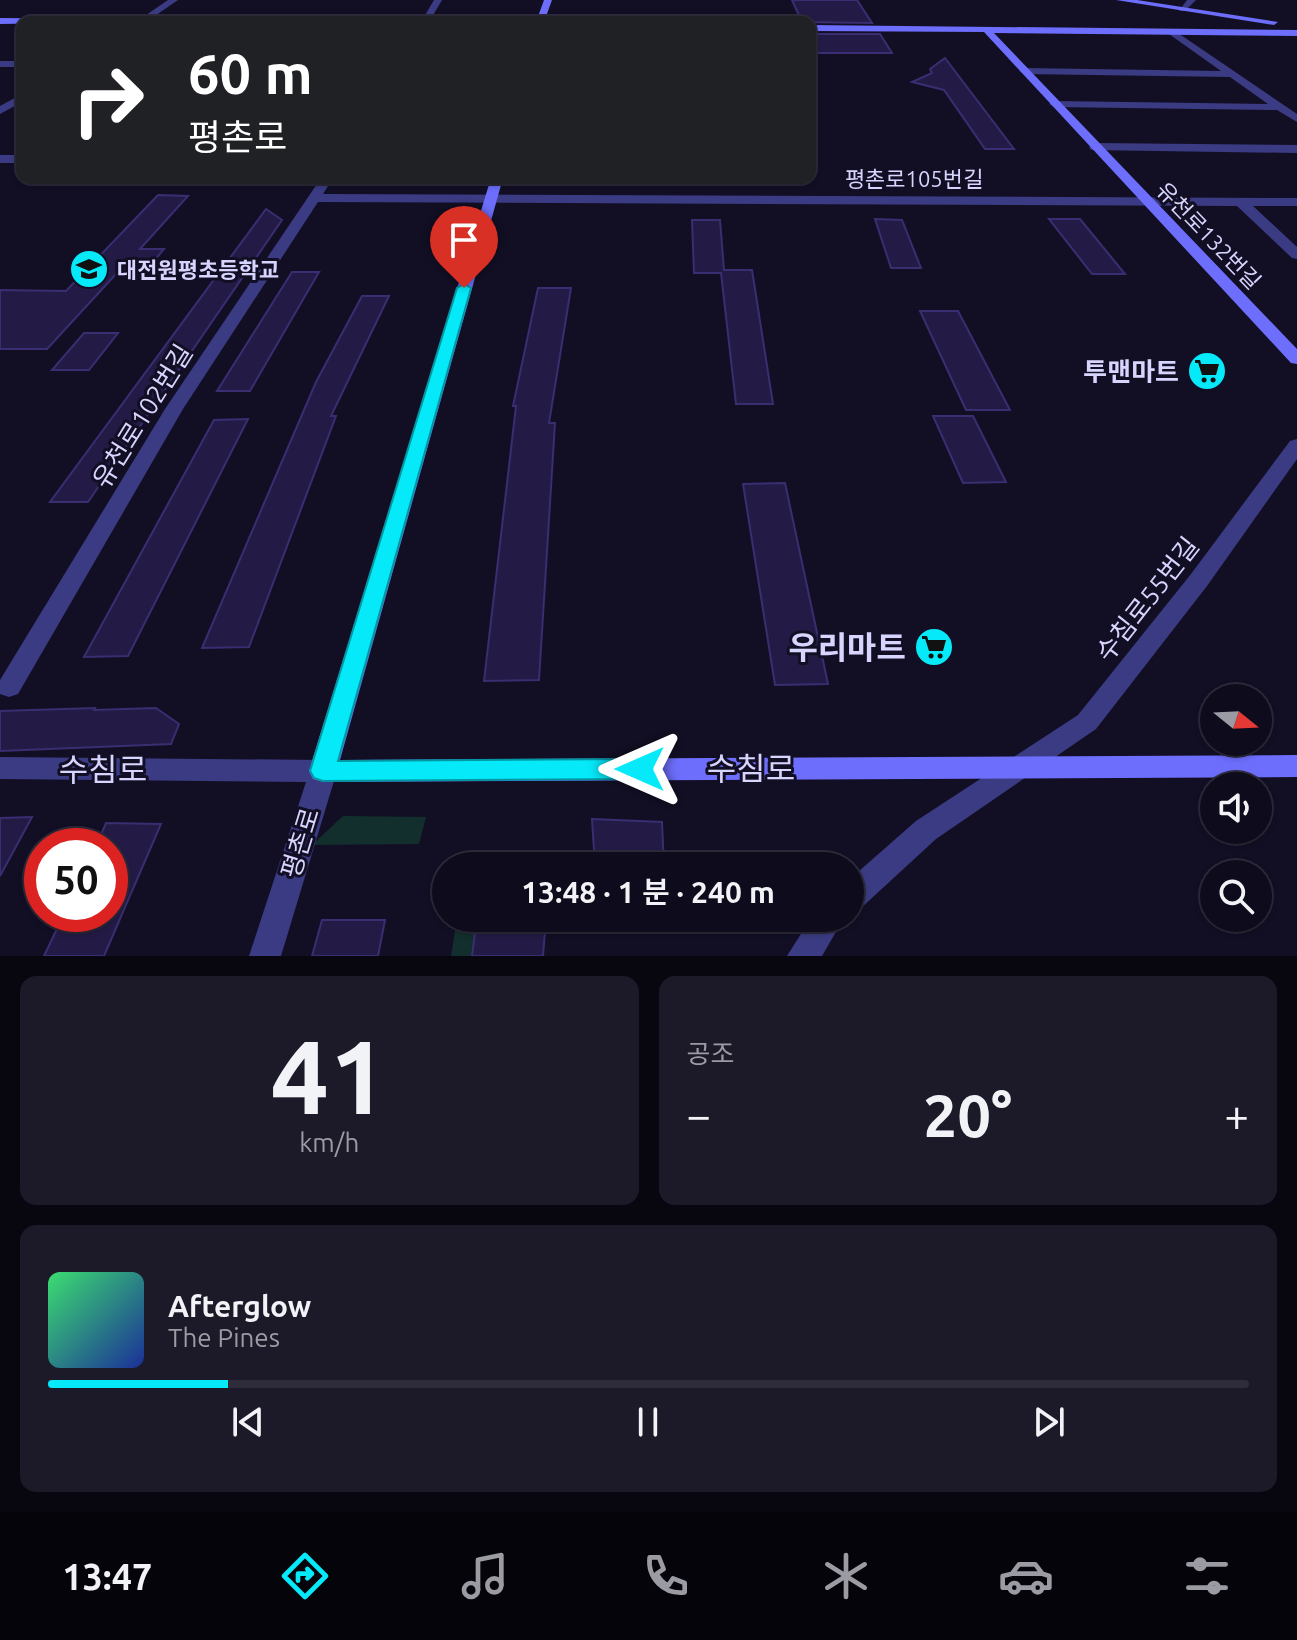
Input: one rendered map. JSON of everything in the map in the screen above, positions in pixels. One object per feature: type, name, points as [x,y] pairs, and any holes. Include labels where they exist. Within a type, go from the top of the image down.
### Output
[{"type":"main road","points":[[1120,0],[1297,25]]},
{"type":"main road","points":[[816,28],[1297,33]]},
{"type":"main road","name":"유천로132번길","points":[[986,29],[1146,201],[1295,353]]},
{"type":"main road","points":[[1240,32],[1297,39]]},
{"type":"main road","name":"평촌로","points":[[323,771],[495,188]]},
{"type":"main road","name":"수침로","points":[[323,771],[1297,766]]},
{"type":"street","points":[[149,16],[174,0]]},
{"type":"street","points":[[1182,9],[1192,0]]},
{"type":"street","points":[[1172,32],[1297,119]]},
{"type":"street","points":[[1024,71],[1232,74]]},
{"type":"street","points":[[1054,104],[1280,107]]},
{"type":"street","name":"유천로132번길","points":[[1095,147],[1292,149]]},
{"type":"street","name":"유천로102번길","points":[[9,687],[174,409],[323,184]]},
{"type":"street","name":"평촌로105번길","points":[[313,198],[495,188],[1297,202]]},
{"type":"street","points":[[1241,202],[1297,255]]},
{"type":"street","name":"수침로55번길","points":[[1021,766],[1087,722],[1199,580],[1297,445]]},
{"type":"street","points":[[864,885],[926,830],[1021,766]]},
{"type":"street","name":"수침로","points":[[0,768],[323,771]]},
{"type":"street","name":"평촌로","points":[[265,956],[323,771]]},
{"type":"street","points":[[803,956],[819,932]]},
{"type":"green space","points":[[343,816],[426,817],[419,844],[312,845]]},
{"type":"green space","points":[[455,932],[475,932],[472,956],[451,956]]},
{"type":"building","points":[[792,0],[857,0],[872,23],[816,22],[816,16],[799,16]]},
{"type":"building","points":[[816,34],[880,34],[892,53],[817,53]]},
{"type":"building","points":[[945,58],[1014,149],[985,149],[944,90],[912,82],[932,73],[930,69]]},
{"type":"building","points":[[158,195],[188,196],[140,249],[164,249],[143,274],[116,274],[47,349],[0,349],[0,290],[66,291]]},
{"type":"building","points":[[266,209],[282,220],[88,502],[50,502]]},
{"type":"building","points":[[875,219],[902,220],[921,268],[891,268]]},
{"type":"building","points":[[1049,219],[1080,219],[1125,274],[1092,274]]},
{"type":"building","points":[[692,220],[720,220],[724,270],[752,270],[773,404],[736,404],[721,273],[694,273]]},
{"type":"building","points":[[292,272],[319,272],[250,391],[217,391]]},
{"type":"building","points":[[538,288],[571,288],[549,423],[555,423],[539,680],[484,681],[516,406],[513,406]]},
{"type":"building","points":[[362,296],[389,296],[331,416],[336,416],[249,647],[202,648],[316,382]]},
{"type":"building","points":[[920,311],[958,311],[1010,410],[966,410]]},
{"type":"building","points":[[84,333],[118,333],[89,370],[52,370]]},
{"type":"building","points":[[933,416],[973,416],[1006,482],[963,483]]},
{"type":"building","points":[[248,419],[128,656],[84,657],[214,420]]},
{"type":"building","points":[[785,483],[828,684],[775,685],[743,484]]},
{"type":"building","points":[[156,708],[179,724],[171,744],[0,751],[0,711]]},
{"type":"building","points":[[32,817],[0,876],[0,818]]},
{"type":"building","points":[[592,819],[662,822],[663,852],[594,852]]},
{"type":"building","points":[[106,823],[161,824],[128,900],[128,828],[104,828]]},
{"type":"building","points":[[322,920],[385,920],[378,956],[312,956]]},
{"type":"building","points":[[55,932],[114,932],[104,956],[44,956]]},
{"type":"building","points":[[475,932],[545,932],[543,956],[472,956]]},
{"type":"place","name":"대전원평초등학교","points":[[89,269]]},
{"type":"place","name":"투맨마트","points":[[1207,371]]},
{"type":"place","name":"우리마트","points":[[934,647]]},
{"type":"route","points":[[464,288],[323,771],[640,769]]}]
